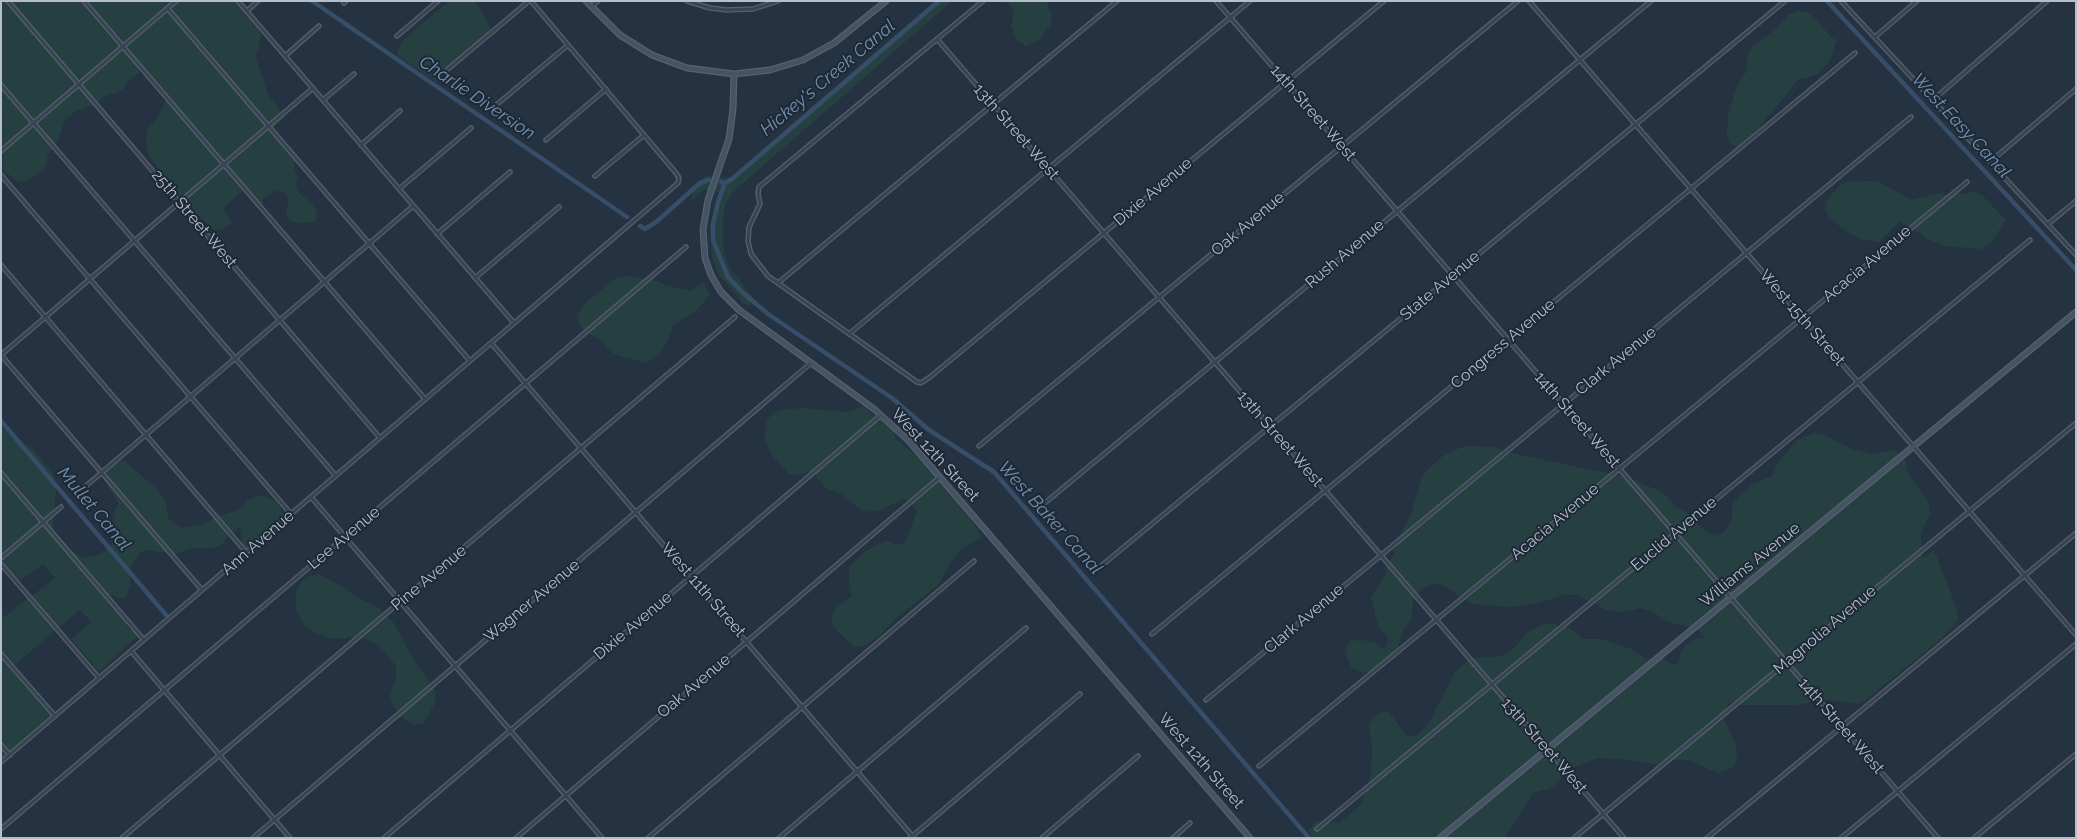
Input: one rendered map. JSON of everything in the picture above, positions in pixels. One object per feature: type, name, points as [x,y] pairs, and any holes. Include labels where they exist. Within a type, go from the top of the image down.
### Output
[{"type":"street","name":"25th Street West","points":[[8,1],[380,438]]},
{"type":"street","points":[[1,151],[176,1]]},
{"type":"street","points":[[238,1],[514,323]]},
{"type":"street","points":[[247,11],[258,1]]},
{"type":"street","points":[[397,36],[438,1]]},
{"type":"street","points":[[448,69],[530,1],[644,134],[595,176]]},
{"type":"street","points":[[586,1],[620,35],[652,55],[687,68],[734,74],[770,70],[803,60],[844,36],[886,1]]},
{"type":"street","points":[[591,7],[598,1]]},
{"type":"street","points":[[687,1],[710,8],[727,10],[753,9],[778,1]]},
{"type":"street","points":[[983,1],[758,187],[760,204],[749,227],[748,245],[755,261],[778,283],[849,334],[1250,1]]},
{"type":"street","points":[[778,283],[1117,1]]},
{"type":"street","name":"14th Street West","points":[[1216,1],[1938,838]]},
{"type":"street","name":"Dixie Avenue","points":[[849,334],[921,383],[1384,1]]},
{"type":"street","name":"Oak Avenue","points":[[979,446],[1518,1]]},
{"type":"street","name":"West 15th Street","points":[[1529,1],[2076,635]]},
{"type":"street","name":"Rush Avenue","points":[[1040,506],[1651,1]]},
{"type":"street","name":"State Avenue","points":[[1095,571],[1785,1]]},
{"type":"street","points":[[1841,1],[2076,255]]},
{"type":"street","points":[[1875,37],[1917,1]]},
{"type":"street","points":[[1933,100],[2047,1]]},
{"type":"street","points":[[85,2],[425,399]]},
{"type":"street","points":[[168,9],[470,361]]},
{"type":"street","points":[[285,56],[319,26]]},
{"type":"street","name":"13th Street West","points":[[937,40],[1624,838]]},
{"type":"street","points":[[495,106],[568,45]]},
{"type":"street","name":"Congress Avenue","points":[[1152,634],[1855,53]]},
{"type":"street","points":[[323,100],[354,74]]},
{"type":"street","name":"West 12th Street","points":[[734,74],[730,134],[704,219],[702,238],[705,258],[715,283],[732,305],[881,415],[908,440],[1250,838]]},
{"type":"street","points":[[1,85],[336,476]]},
{"type":"street","points":[[202,590],[1,355],[313,88]]},
{"type":"street","points":[[1990,162],[2076,89]]},
{"type":"street","points":[[546,140],[606,90]]},
{"type":"street","points":[[361,145],[400,111]]},
{"type":"street","name":"Clark Avenue","points":[[1206,700],[1911,118]]},
{"type":"street","points":[[399,189],[471,128]]},
{"type":"street","name":"Ann Avenue","points":[[1,762],[678,183],[679,178],[644,134]]},
{"type":"street","points":[[437,234],[510,172]]},
{"type":"street","points":[[1,175],[291,514]]},
{"type":"street","name":"Acacia Avenue","points":[[1259,766],[1967,182]]},
{"type":"street","points":[[2048,224],[2076,201]]},
{"type":"street","points":[[79,492],[413,206]]},
{"type":"street","points":[[475,278],[559,207]]},
{"type":"street","name":"Euclid Avenue","points":[[1317,829],[2030,240]]},
{"type":"street","name":"Lee Avenue","points":[[1,829],[686,247]]},
{"type":"street","points":[[1,265],[246,552]]},
{"type":"street","name":"Williams Avenue","points":[[1440,838],[2076,312]]},
{"type":"street","name":"Pine Avenue","points":[[122,838],[735,318]]},
{"type":"street","name":"West 11th Street","points":[[491,343],[912,837]]},
{"type":"street","name":"Wagner Avenue","points":[[253,838],[811,363]]},
{"type":"street","name":"Dixie Avenue","points":[[384,838],[881,415]]},
{"type":"street","name":"Magnolia Avenue","points":[[1574,838],[2076,423]]},
{"type":"street","points":[[1,473],[144,640]]},
{"type":"street","name":"Oak Avenue","points":[[516,838],[941,477]]},
{"type":"street","points":[[310,497],[602,838]]},
{"type":"street","points":[[1,558],[61,507]]},
{"type":"street","points":[[1707,838],[2076,533]]},
{"type":"street","points":[[648,838],[974,561]]},
{"type":"street","points":[[1,564],[99,678]]},
{"type":"street","points":[[779,838],[1026,628]]},
{"type":"street","points":[[1841,838],[2076,644]]},
{"type":"street","points":[[130,651],[290,838]]},
{"type":"street","points":[[1,654],[55,716]]},
{"type":"street","points":[[912,837],[1080,694]]},
{"type":"street","points":[[1,745],[10,754]]},
{"type":"street","points":[[1974,838],[2076,754]]},
{"type":"street","points":[[1042,838],[1138,756]]},
{"type":"street","points":[[1173,838],[1190,823]]},
{"type":"green space","points":[[1,1],[236,1],[261,33],[256,58],[268,94],[285,117],[271,130],[294,157],[294,168],[298,178],[295,183],[298,192],[312,204],[317,212],[315,222],[296,223],[287,219],[286,210],[289,201],[285,192],[276,191],[264,198],[261,207],[245,189],[223,208],[232,222],[221,230],[214,230],[192,210],[170,187],[148,153],[146,142],[147,130],[160,113],[167,97],[145,67],[128,81],[123,89],[115,94],[110,93],[93,105],[76,111],[65,120],[57,143],[48,154],[46,166],[32,178],[23,182],[14,180],[12,176],[3,172]]},
{"type":"green space","points":[[449,1],[474,1],[490,28],[490,34],[436,82],[397,55],[404,39]]},
{"type":"green space","points":[[935,1],[952,1],[733,192],[725,205],[723,245],[731,270],[754,299],[749,306],[743,303],[719,275],[712,257],[710,227],[720,195],[719,192],[714,191],[719,177],[732,177]]},
{"type":"green space","points":[[1006,1],[1046,1],[1052,15],[1051,24],[1040,40],[1026,46],[1017,40],[1011,26],[1014,12]]},
{"type":"green space","points":[[1797,11],[1806,12],[1814,17],[1832,38],[1837,40],[1829,62],[1816,75],[1798,80],[1758,129],[1738,147],[1729,143],[1727,134],[1728,115],[1736,88],[1746,72],[1748,53],[1753,46],[1776,29],[1788,15]]},
{"type":"green space","points":[[707,175],[715,176],[709,190],[703,190],[691,202],[693,187]]},
{"type":"green space","points":[[1877,181],[1912,200],[1939,193],[1945,195],[1953,192],[1967,194],[1973,191],[1982,195],[2006,220],[1990,244],[1982,249],[1945,246],[1927,239],[1899,222],[1879,242],[1860,239],[1844,230],[1829,217],[1825,209],[1827,200],[1839,186],[1847,182]]},
{"type":"green space","points":[[628,276],[657,281],[665,285],[691,291],[704,281],[710,295],[698,309],[673,325],[667,343],[661,351],[646,363],[614,354],[600,340],[580,326],[577,315],[586,302],[618,277]]},
{"type":"green space","points":[[863,406],[872,415],[880,417],[892,427],[895,438],[924,462],[968,514],[982,537],[959,551],[948,566],[939,584],[894,620],[880,635],[864,646],[854,647],[833,627],[831,617],[836,608],[852,596],[849,586],[849,567],[863,553],[878,544],[887,541],[896,545],[905,543],[917,511],[908,500],[902,499],[882,510],[863,512],[840,493],[827,489],[813,473],[808,472],[796,476],[789,474],[771,454],[764,439],[767,420],[773,413],[782,410],[801,408],[848,412]]},
{"type":"green space","points":[[1,426],[16,440],[33,449],[53,474],[56,488],[53,530],[57,538],[82,557],[95,556],[102,553],[113,543],[116,532],[113,518],[118,503],[105,480],[106,468],[113,458],[125,461],[159,491],[165,501],[169,519],[180,528],[204,524],[216,517],[243,507],[248,500],[257,496],[275,501],[285,515],[245,553],[240,527],[230,534],[222,544],[212,548],[192,548],[175,554],[147,550],[140,553],[130,567],[130,586],[126,597],[119,599],[113,595],[107,595],[130,630],[140,634],[99,672],[71,639],[91,622],[80,610],[10,669],[53,717],[1,762],[1,619],[55,578],[43,564],[19,581],[1,562]]},
{"type":"green space","points":[[1814,433],[1824,435],[1850,448],[1871,454],[1893,450],[1900,455],[1691,627],[1675,624],[1662,619],[1654,612],[1640,608],[1626,612],[1609,611],[1577,595],[1564,595],[1538,603],[1511,607],[1471,604],[1445,586],[1437,584],[1426,586],[1413,599],[1411,621],[1403,630],[1398,648],[1388,661],[1374,671],[1362,673],[1351,667],[1345,652],[1349,641],[1374,642],[1382,649],[1387,646],[1388,638],[1378,626],[1371,598],[1386,574],[1387,564],[1394,554],[1393,549],[1411,514],[1422,476],[1443,456],[1469,446],[1493,447],[1512,453],[1621,476],[1658,490],[1667,496],[1676,507],[1688,513],[1700,527],[1714,536],[1721,534],[1728,527],[1732,516],[1732,505],[1739,496],[1752,484],[1772,476],[1779,461],[1797,440]]},
{"type":"green space","points":[[1903,458],[1907,463],[1906,468],[1910,476],[1929,503],[1930,513],[1921,533],[1921,551],[1924,558],[1934,550],[1957,609],[1958,619],[1940,640],[1865,700],[1857,704],[1832,700],[1799,705],[1739,705],[1728,703],[1724,720],[1735,743],[1737,755],[1734,767],[1718,773],[1688,760],[1673,760],[1658,765],[1620,759],[1598,758],[1572,768],[1551,788],[1533,793],[1505,838],[1443,838],[1661,658],[1675,665],[1678,663],[1680,654],[1685,646],[1692,640],[1704,639],[1703,635],[1696,629]]},
{"type":"green space","points":[[319,574],[345,588],[356,597],[379,608],[394,623],[412,657],[435,690],[435,703],[423,724],[412,724],[401,717],[394,707],[390,696],[396,676],[396,667],[378,645],[366,639],[354,637],[333,639],[315,633],[305,626],[297,613],[296,592],[300,583],[308,576]]},
{"type":"green space","points":[[1551,623],[1570,628],[1583,639],[1602,639],[1629,648],[1647,659],[1655,657],[1436,838],[1314,838],[1308,831],[1317,821],[1339,823],[1361,805],[1371,775],[1372,744],[1369,726],[1372,718],[1380,713],[1389,712],[1406,735],[1415,737],[1428,724],[1455,672],[1471,658],[1501,656],[1513,649],[1528,632]]},
{"type":"waterway","name":"Charlie Diversion","points":[[312,1],[627,217]]},
{"type":"waterway","name":"Hickey's Creek Canal","points":[[721,182],[725,183],[732,179],[939,1]]},
{"type":"waterway","name":"West Easy Canal","points":[[1827,1],[2076,270]]},
{"type":"waterway","name":"Charlie Diversion","points":[[640,226],[645,229],[656,222],[700,183],[709,180]]},
{"type":"waterway","name":"West Baker Canal","points":[[725,183],[713,224],[713,240],[728,277],[742,292],[768,314],[892,398],[929,430],[994,472],[1309,838]]},
{"type":"waterway","name":"Mullet Canal","points":[[1,421],[166,615]]}]
